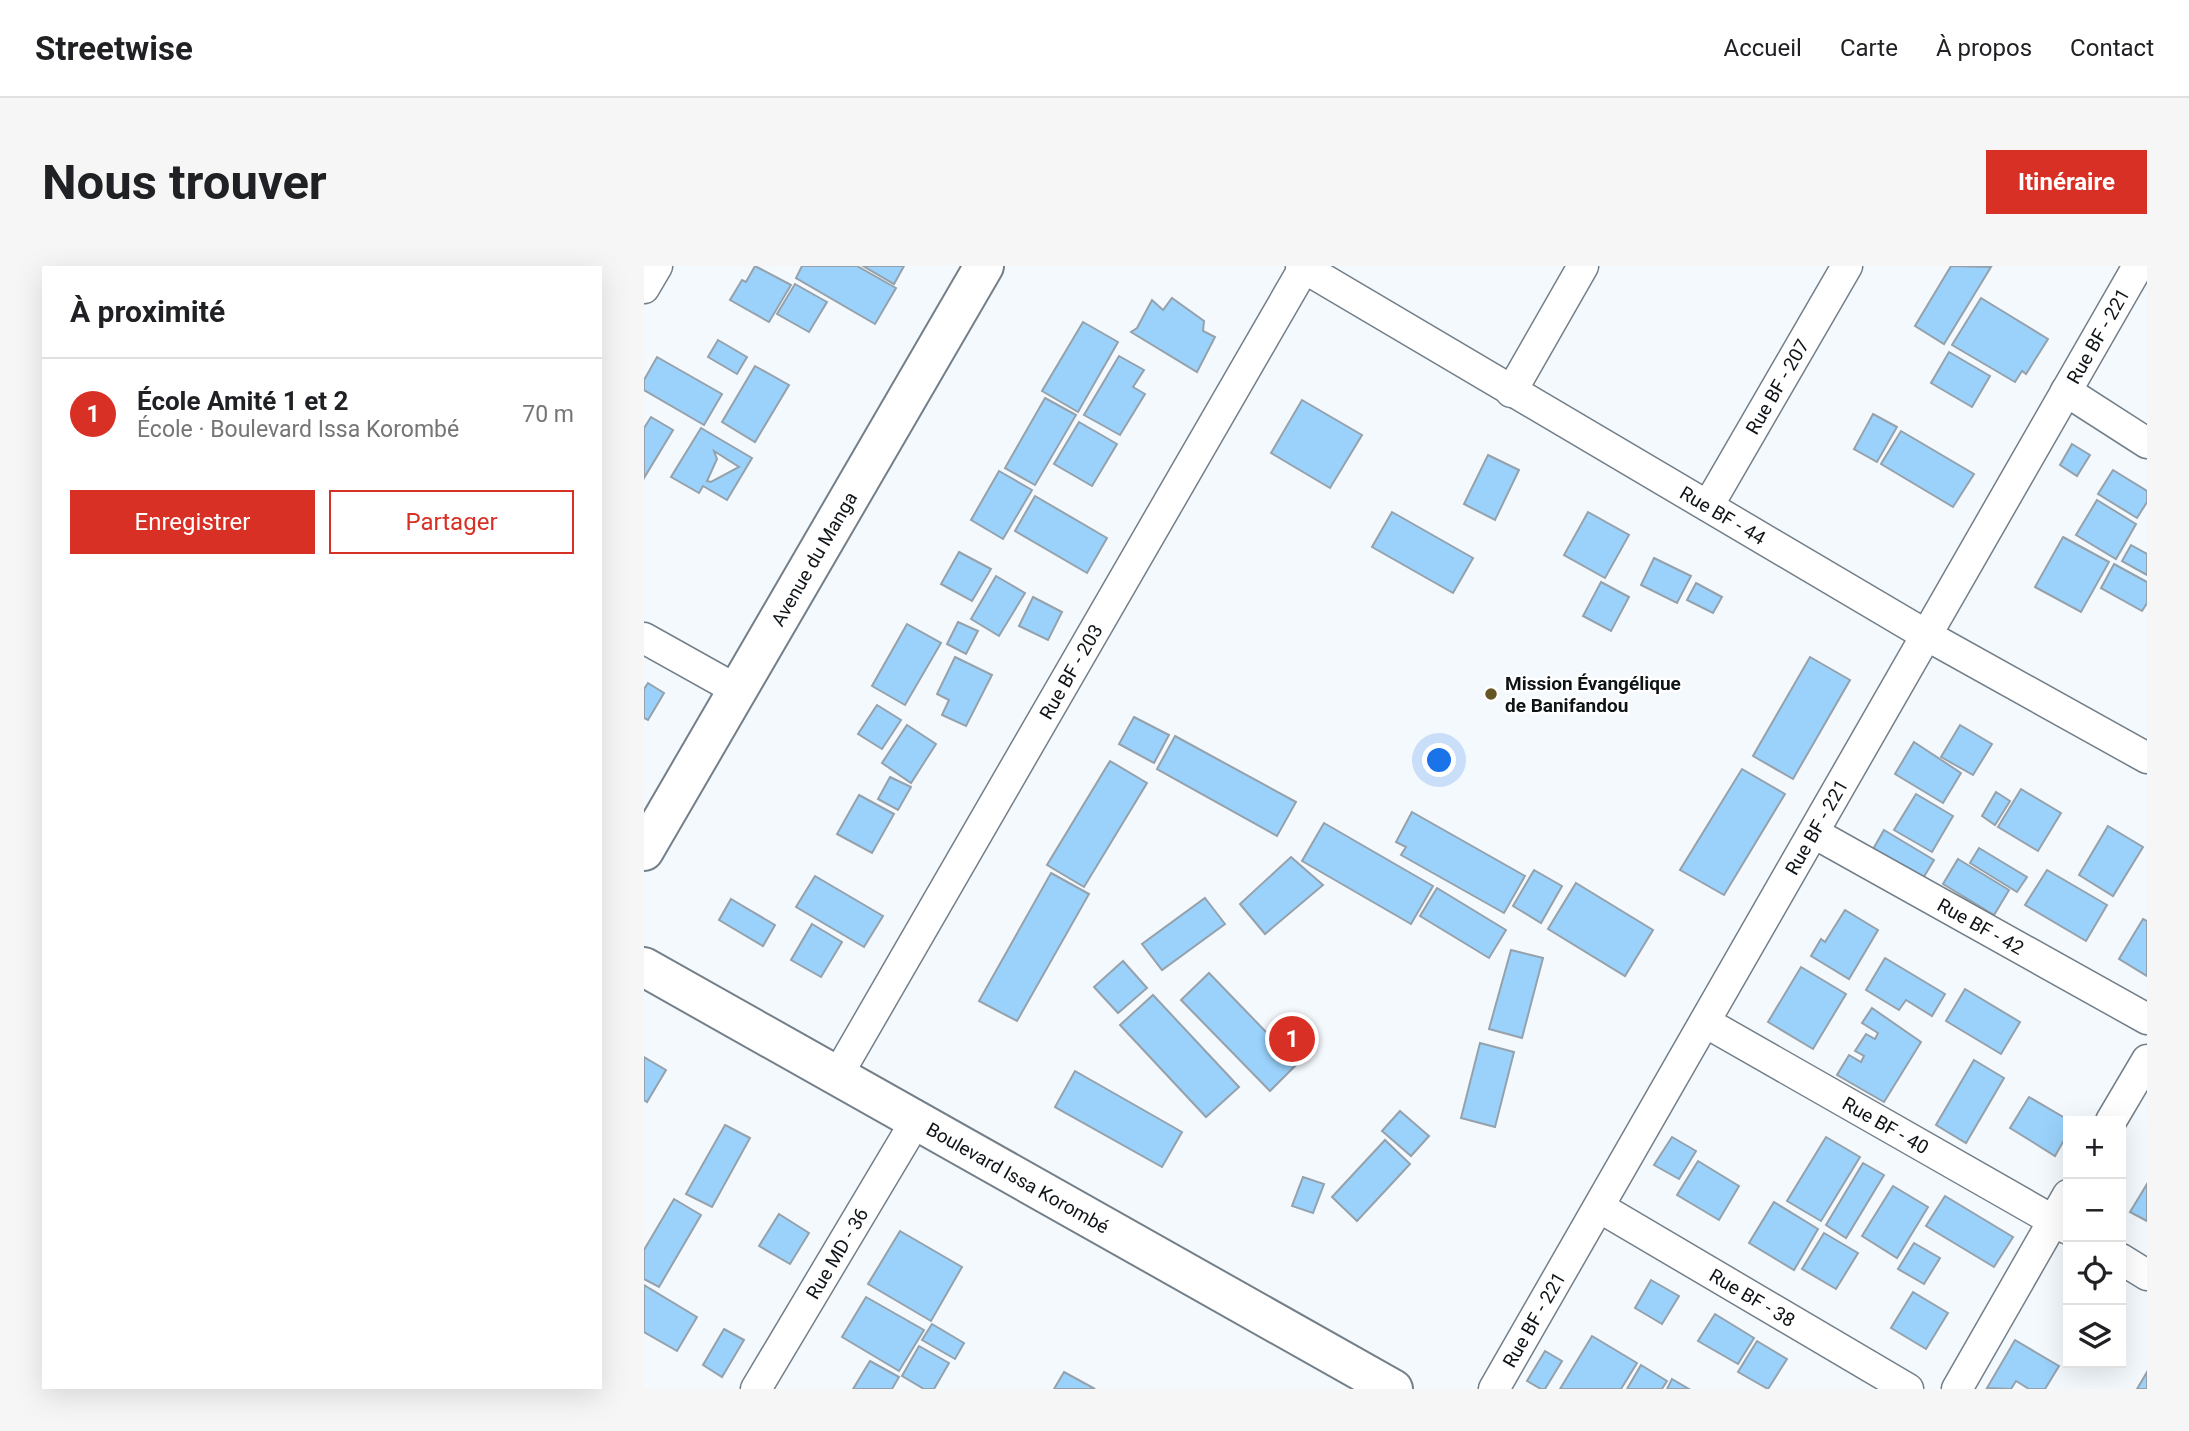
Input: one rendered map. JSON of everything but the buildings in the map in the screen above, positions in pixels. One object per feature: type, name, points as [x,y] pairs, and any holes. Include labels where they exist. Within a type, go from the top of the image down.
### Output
[{"type":"street","points":[[644,288],[657,266]]},
{"type":"street","name":"Avenue du Manga","points":[[644,851],[984,266]]},
{"type":"street","name":"Rue BF - 44","points":[[1303,266],[1511,392],[1926,635],[2141,751]]},
{"type":"street","name":"Rue BF - 203","points":[[837,1076],[1303,266]]},
{"type":"street","points":[[1511,392],[1583,266]]},
{"type":"street","name":"Rue BF - 207","points":[[1708,506],[1847,266]]},
{"type":"street","name":"Rue BF - 221","points":[[1494,1389],[2138,266]]},
{"type":"street","points":[[2066,391],[2147,443]]},
{"type":"street","points":[[644,638],[737,690]]},
{"type":"street","name":"Rue BF - 42","points":[[1814,833],[2147,1018]]},
{"type":"street","name":"Boulevard Issa Korombé","points":[[644,967],[1392,1389]]},
{"type":"street","name":"Rue BF - 40","points":[[1705,1022],[2063,1215]]},
{"type":"street","points":[[2114,1116],[2147,1060]]},
{"type":"street","name":"Rue MD - 36","points":[[756,1389],[917,1119]]},
{"type":"street","name":"Rue BF - 38","points":[[1599,1207],[1908,1389]]},
{"type":"street","points":[[1957,1389],[2063,1215]]},
{"type":"street","points":[[2126,1262],[2147,1275]]},
{"type":"place","name":"Mission Évangélique de Banifandou","points":[[1491,694]]},
{"type":"place","name":"École Amité 1 et 2","points":[[1292,1039]]}]
